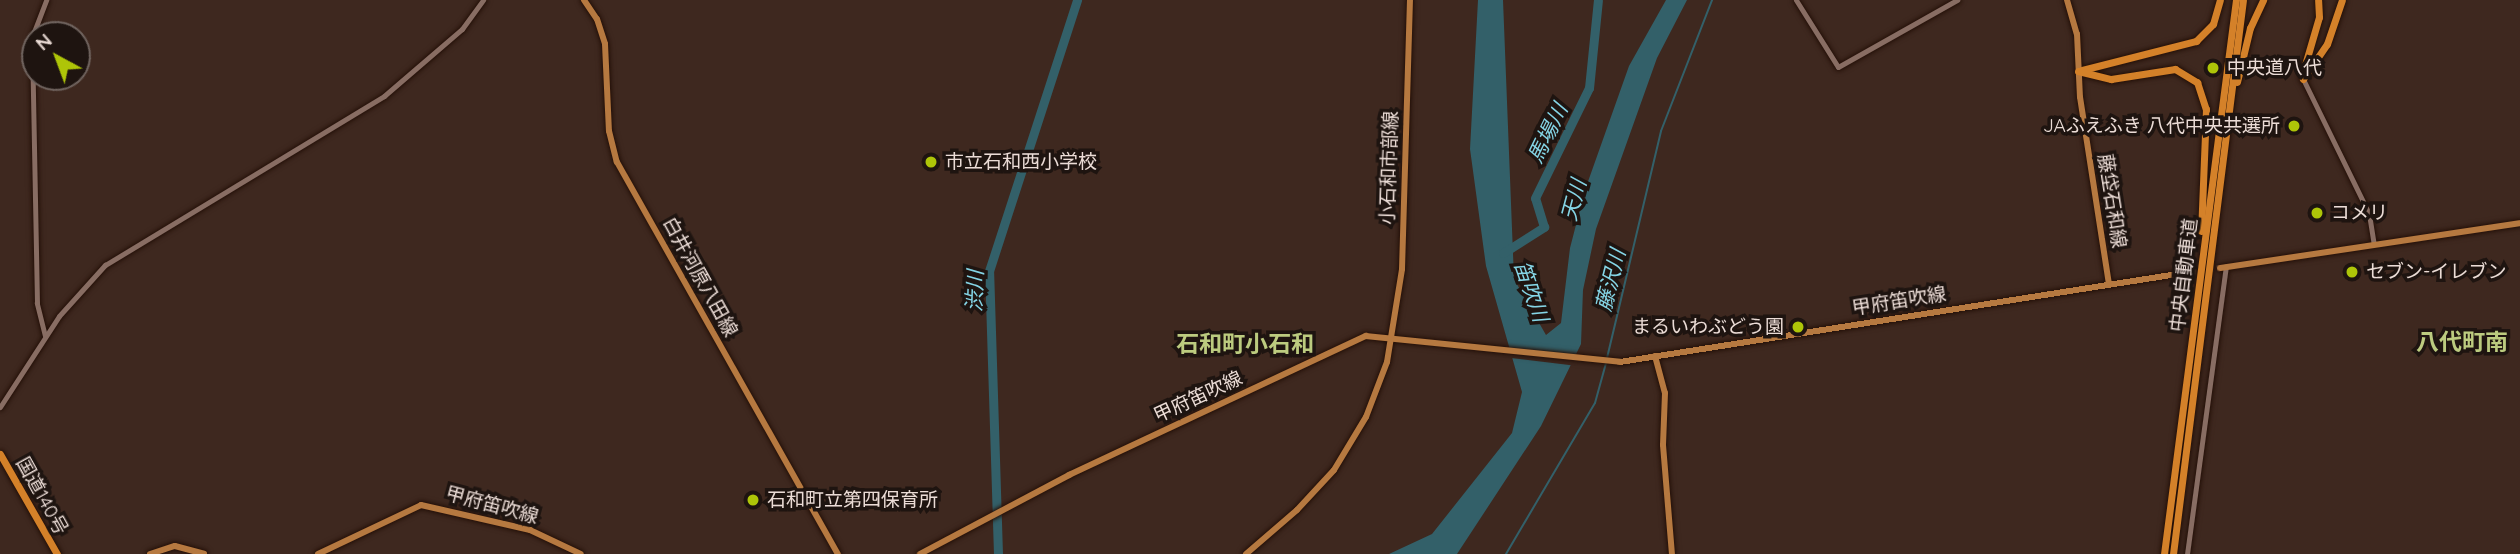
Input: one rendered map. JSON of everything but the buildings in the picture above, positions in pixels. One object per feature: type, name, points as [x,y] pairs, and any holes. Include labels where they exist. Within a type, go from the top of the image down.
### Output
[{"type":"highway","points":[[2078,71],[2196,41],[2213,24],[2220,0]]},
{"type":"highway","name":"中央自動車道","points":[[2164,554],[2236,0]]},
{"type":"highway","name":"中央自動車道","points":[[2173,554],[2243,0]]},
{"type":"highway","points":[[2216,211],[2237,81],[2250,28],[2263,0]]},
{"type":"highway","points":[[2303,79],[2302,64],[2319,17],[2318,0]]},
{"type":"highway","points":[[2303,79],[2327,44],[2342,0]]},
{"type":"highway","points":[[2078,71],[2111,79],[2175,69],[2191,76],[2203,90],[2205,167],[2197,292]]},
{"type":"highway","name":"国道140号","points":[[0,454],[57,554]]},
{"type":"main road","name":"白井河原八田線","points":[[584,0],[603,32],[609,131],[617,162],[838,554]]},
{"type":"main road","name":"小石和市部線","points":[[1397,337],[1402,269],[1410,0]]},
{"type":"main road","name":"藤垈石和線","points":[[2067,0],[2077,34],[2078,71],[2109,284]]},
{"type":"main road","points":[[2222,268],[2520,223]]},
{"type":"main road","name":"甲府笛吹線","points":[[920,554],[1005,507],[1366,336],[1397,337],[1613,363],[2190,272]]},
{"type":"main road","points":[[1246,554],[1309,499],[1346,452],[1371,406],[1397,337]]},
{"type":"main road","points":[[1655,356],[1665,393],[1664,445],[1672,554]]},
{"type":"main road","name":"甲府笛吹線","points":[[318,554],[421,505],[530,530],[580,554]]},
{"type":"main road","points":[[150,554],[175,546],[204,554]]},
{"type":"street","points":[[45,336],[37,303],[32,37],[46,0]]},
{"type":"street","points":[[0,407],[33,363],[45,336],[105,265],[384,96],[462,29],[482,0]]},
{"type":"street","points":[[1796,0],[1838,67],[1957,0]]},
{"type":"street","points":[[2303,79],[2365,206],[2374,244]]},
{"type":"street","points":[[2188,554],[2222,268]]},
{"type":"water","points":[[1478,0],[1503,0],[1514,279],[1546,335],[1561,323],[1570,248],[1585,190],[1629,66],[1666,0],[1687,0],[1657,58],[1596,229],[1583,290],[1581,344],[1541,426],[1457,554],[1389,554],[1432,534],[1512,433],[1522,392],[1486,266],[1470,149]]},
{"type":"pier","points":[[1504,348],[1578,357],[1577,366],[1503,357]]},
{"type":"waterway","name":"渋川","points":[[998,554],[989,271],[1077,0]]},
{"type":"waterway","name":"馬場川","points":[[1503,253],[1544,227],[1535,198],[1589,88],[1598,0]]},
{"type":"waterway","name":"藤沢川","points":[[1607,358],[1661,131],[1712,0]]},
{"type":"waterway","name":"藤沢川","points":[[1506,554],[1595,403],[1606,363]]},
{"type":"tunnel","points":[[2190,272],[2220,268]]},
{"type":"place","name":"中央道八代","points":[[2213,68]]},
{"type":"place","name":"JAふえふき 八代中央共選所","points":[[2294,126]]},
{"type":"place","name":"市立石和西小学校","points":[[931,162]]},
{"type":"place","name":"コメリ","points":[[2317,213]]},
{"type":"place","name":"セブン-イレブン","points":[[2352,272]]},
{"type":"place","name":"まるいわぶどう園","points":[[1798,327]]},
{"type":"place","name":"石和町立第四保育所","points":[[753,500]]},
{"type":"district","name":"八代町南","points":[[2462,342]]},
{"type":"district","name":"石和町小石和","points":[[1245,344]]},
{"type":"water label","name":"天川","points":[[1573,200]]},
{"type":"water label","name":"笛吹川","points":[[1532,291]]}]
